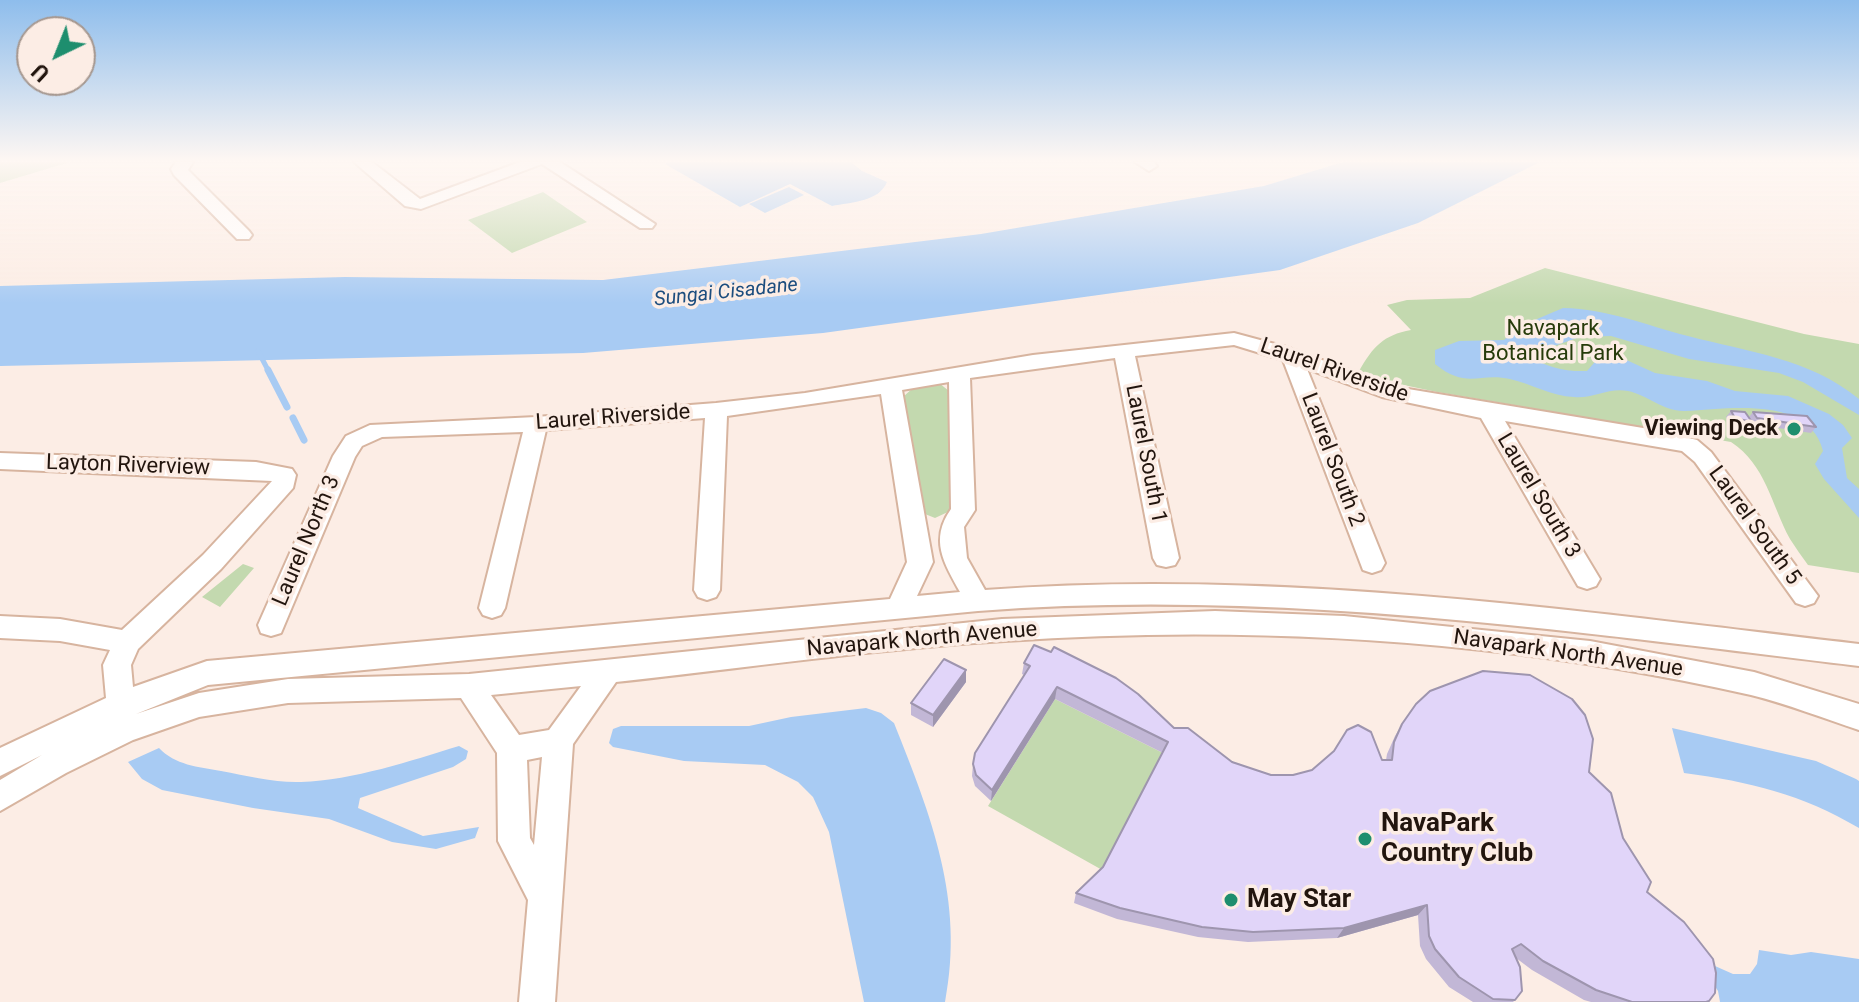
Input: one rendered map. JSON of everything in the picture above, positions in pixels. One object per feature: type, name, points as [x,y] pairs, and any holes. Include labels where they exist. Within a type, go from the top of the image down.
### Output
[{"type":"street","points":[[217,209],[243,235]]},
{"type":"street","points":[[622,209],[646,224]]},
{"type":"street","name":"Laurel Riverside","points":[[344,456],[354,441],[378,430],[536,424],[716,410],[1124,350],[1234,339],[1410,397],[1689,445],[1703,457]]},
{"type":"street","name":"Laurel South 1","points":[[1124,350],[1166,558]]},
{"type":"street","name":"Laurel South 2","points":[[1292,357],[1372,563]]},
{"type":"street","points":[[959,373],[963,510],[952,526],[954,558],[978,601]]},
{"type":"street","points":[[890,385],[920,562],[899,608]]},
{"type":"street","points":[[707,590],[716,410]]},
{"type":"street","name":"Laurel South 3","points":[[1489,413],[1587,579]]},
{"type":"street","points":[[492,608],[536,424]]},
{"type":"street","name":"Laurel North 3","points":[[271,625],[344,456]]},
{"type":"street","name":"Laurel South 5","points":[[1703,457],[1805,596]]},
{"type":"street","name":"Layton Riverview","points":[[0,461],[256,470],[284,475],[285,482],[212,562],[127,642]]},
{"type":"street","points":[[913,530],[952,526]]},
{"type":"street","points":[[0,627],[60,630],[127,642],[117,665],[122,717],[207,673],[978,601],[1098,594],[1212,609]]},
{"type":"street","name":"Navapark North Avenue","points":[[0,763],[48,734],[122,717],[288,691],[469,686],[1212,609],[1383,604],[1565,619],[1859,655]]},
{"type":"street","name":"Navapark North Avenue","points":[[1212,609],[1344,627],[1590,652],[1754,684],[1859,717]]},
{"type":"street","points":[[537,1002],[558,741],[609,670]]},
{"type":"street","points":[[469,686],[512,750],[514,841],[544,895]]},
{"type":"street","name":"Navapark North Avenue","points":[[0,797],[122,717]]},
{"type":"street","points":[[512,750],[558,741]]},
{"type":"green space","points":[[498,209],[568,209],[587,222],[512,253],[468,220]]},
{"type":"green space","name":"Navapark Botanical Park","points":[[1545,268],[1804,334],[1859,344],[1859,573],[1808,565],[1783,526],[1760,474],[1743,451],[1731,442],[1437,392],[1394,383],[1359,371],[1380,343],[1411,330],[1387,305],[1407,300],[1470,298]]},
{"type":"green space","points":[[939,383],[949,391],[950,511],[935,518],[920,512],[903,397],[914,387]]},
{"type":"green space","points":[[243,564],[254,568],[220,607],[202,597]]},
{"type":"green space","points":[[1055,699],[1165,754],[1104,871],[988,806]]},
{"type":"water","name":"Sungai Cisadane","points":[[1130,209],[1446,209],[1418,223],[1280,270],[823,333],[583,353],[0,366],[0,286],[345,277],[603,280],[981,234]]},
{"type":"water","points":[[1563,308],[1611,314],[1777,358],[1840,385],[1859,399],[1859,415],[1803,382],[1779,373],[1689,359],[1611,336],[1580,337],[1528,355],[1549,366],[1579,371],[1587,371],[1600,356],[1622,358],[1655,373],[1707,381],[1735,391],[1788,396],[1829,414],[1843,425],[1852,438],[1842,448],[1847,478],[1859,489],[1859,518],[1824,479],[1815,464],[1823,451],[1815,433],[1802,421],[1785,413],[1744,408],[1678,411],[1621,390],[1581,397],[1566,396],[1499,377],[1456,376],[1435,364],[1435,350],[1459,341],[1504,340],[1523,325]]},
{"type":"water","points":[[866,708],[881,713],[894,723],[932,825],[941,859],[951,928],[945,1002],[864,1002],[829,832],[813,797],[798,782],[765,765],[684,761],[613,747],[609,743],[613,729],[621,726],[749,726],[791,717]]},
{"type":"water","points":[[1672,728],[1816,761],[1856,779],[1859,781],[1859,828],[1817,806],[1775,791],[1684,773]]},
{"type":"water","points":[[459,746],[468,751],[466,759],[453,767],[360,798],[358,808],[423,836],[479,827],[475,838],[436,849],[392,842],[329,819],[162,790],[142,779],[128,762],[159,748],[180,762],[195,766],[271,780],[301,782],[361,774]]},
{"type":"water","points":[[1759,950],[1791,955],[1811,952],[1859,959],[1859,1002],[1720,1002],[1718,991],[1697,958],[1733,974],[1750,974],[1757,964]]},
{"type":"building","points":[[1731,411],[1745,412],[1752,422],[1735,418]]},
{"type":"building","points":[[1753,412],[1807,416],[1816,427],[1757,418]]},
{"type":"building","name":"NavaPark Country Club","points":[[1034,645],[1051,652],[1054,647],[1116,678],[1174,728],[1188,728],[1232,762],[1271,775],[1293,775],[1312,770],[1334,751],[1347,730],[1358,725],[1371,732],[1382,760],[1392,760],[1394,742],[1402,724],[1430,691],[1483,671],[1530,675],[1572,699],[1585,715],[1593,739],[1589,772],[1611,793],[1623,838],[1651,882],[1647,892],[1684,922],[1713,959],[1715,993],[1706,1002],[1632,1002],[1596,990],[1543,961],[1521,944],[1512,949],[1520,967],[1522,991],[1515,1000],[1493,999],[1459,977],[1435,949],[1429,936],[1427,905],[1344,928],[1253,932],[1202,927],[1120,908],[1076,893],[1103,867],[1168,742],[1057,687],[992,790],[976,775],[973,764],[975,753],[1030,666],[1024,663]]},
{"type":"building","points":[[944,659],[966,670],[933,715],[911,703]]},
{"type":"waterway","points":[[258,351],[269,372]]},
{"type":"waterway","points":[[268,370],[287,407]]},
{"type":"waterway","points":[[293,418],[304,440]]},
{"type":"place","name":"Viewing Deck","points":[[1794,429]]},
{"type":"place","name":"NavaPark Country Club","points":[[1365,839]]},
{"type":"place","name":"May Star","points":[[1231,900]]}]
